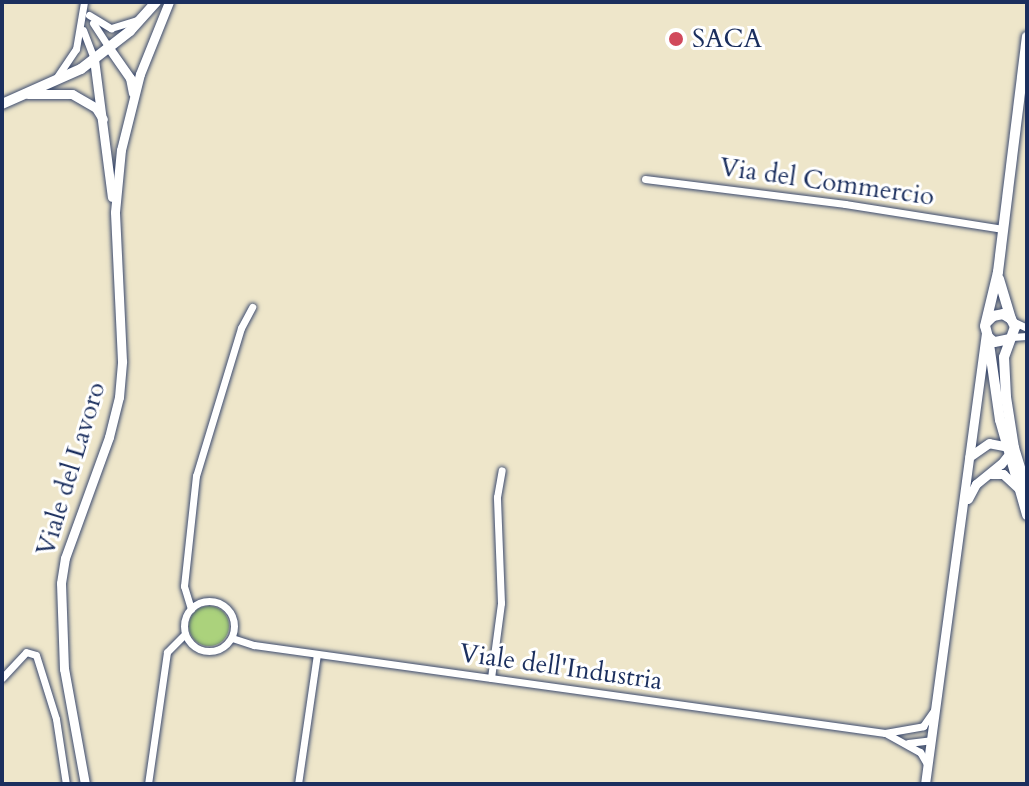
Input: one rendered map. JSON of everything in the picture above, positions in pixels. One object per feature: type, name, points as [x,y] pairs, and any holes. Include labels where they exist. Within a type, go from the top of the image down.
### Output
[{"type":"main road","points":[[2,104],[49,85],[94,59],[144,17],[156,2]]},
{"type":"main road","points":[[1027,37],[998,272],[987,331],[1009,450],[1027,515]]},
{"type":"main road","points":[[998,272],[1012,320],[1004,367],[1009,450]]},
{"type":"main road","points":[[987,331],[998,314],[1012,320]]},
{"type":"main road","points":[[987,331],[999,343],[1011,338]]},
{"type":"street","points":[[84,2],[94,59]]},
{"type":"street","name":"Viale del Lavoro","points":[[115,212],[121,150],[133,96],[169,2]]},
{"type":"street","points":[[85,18],[111,28],[144,17]]},
{"type":"street","points":[[85,18],[130,78],[133,96]]},
{"type":"street","points":[[49,85],[74,56],[85,18]]},
{"type":"street","name":"Viale del Lavoro","points":[[85,784],[64,669],[61,583],[65,558],[109,437],[121,389],[115,212],[94,59]]},
{"type":"street","points":[[28,94],[72,94],[96,108],[105,122]]},
{"type":"street","name":"Via del Commercio","points":[[645,179],[1003,229]]},
{"type":"street","points":[[191,609],[184,586],[196,476],[241,328],[252,307]]},
{"type":"street","points":[[1012,320],[1027,328]]},
{"type":"street","points":[[925,784],[987,331]]},
{"type":"street","points":[[1011,338],[1027,336]]},
{"type":"street","points":[[963,518],[971,490],[1009,450],[989,443],[974,450],[968,457]]},
{"type":"street","points":[[491,678],[501,603],[497,497],[502,470]]},
{"type":"street","points":[[984,476],[1003,474],[1022,489]]},
{"type":"street","points":[[206,601],[224,605],[234,620],[232,638],[219,650],[207,652],[196,648],[185,634],[184,624],[191,609],[206,601]]},
{"type":"street","points":[[148,784],[165,659],[171,644],[185,634]]},
{"type":"street","name":"Viale dell'Industria","points":[[232,638],[254,645],[885,733],[920,752],[927,765]]},
{"type":"street","points":[[2,678],[26,652],[36,655],[56,719],[66,784]]},
{"type":"street","points":[[298,784],[317,654]]},
{"type":"street","points":[[913,729],[923,726],[936,708]]},
{"type":"street","points":[[913,729],[931,740]]},
{"type":"street","name":"Viale dell'Industria","points":[[885,733],[913,729]]},
{"type":"street","name":"Viale dell'Industria","points":[[906,742],[931,740]]},
{"type":"green space","points":[[209,606],[223,612],[229,626],[223,640],[209,646],[195,640],[189,626],[195,612]]},
{"type":"place","name":"SACA","points":[[676,39]]}]
